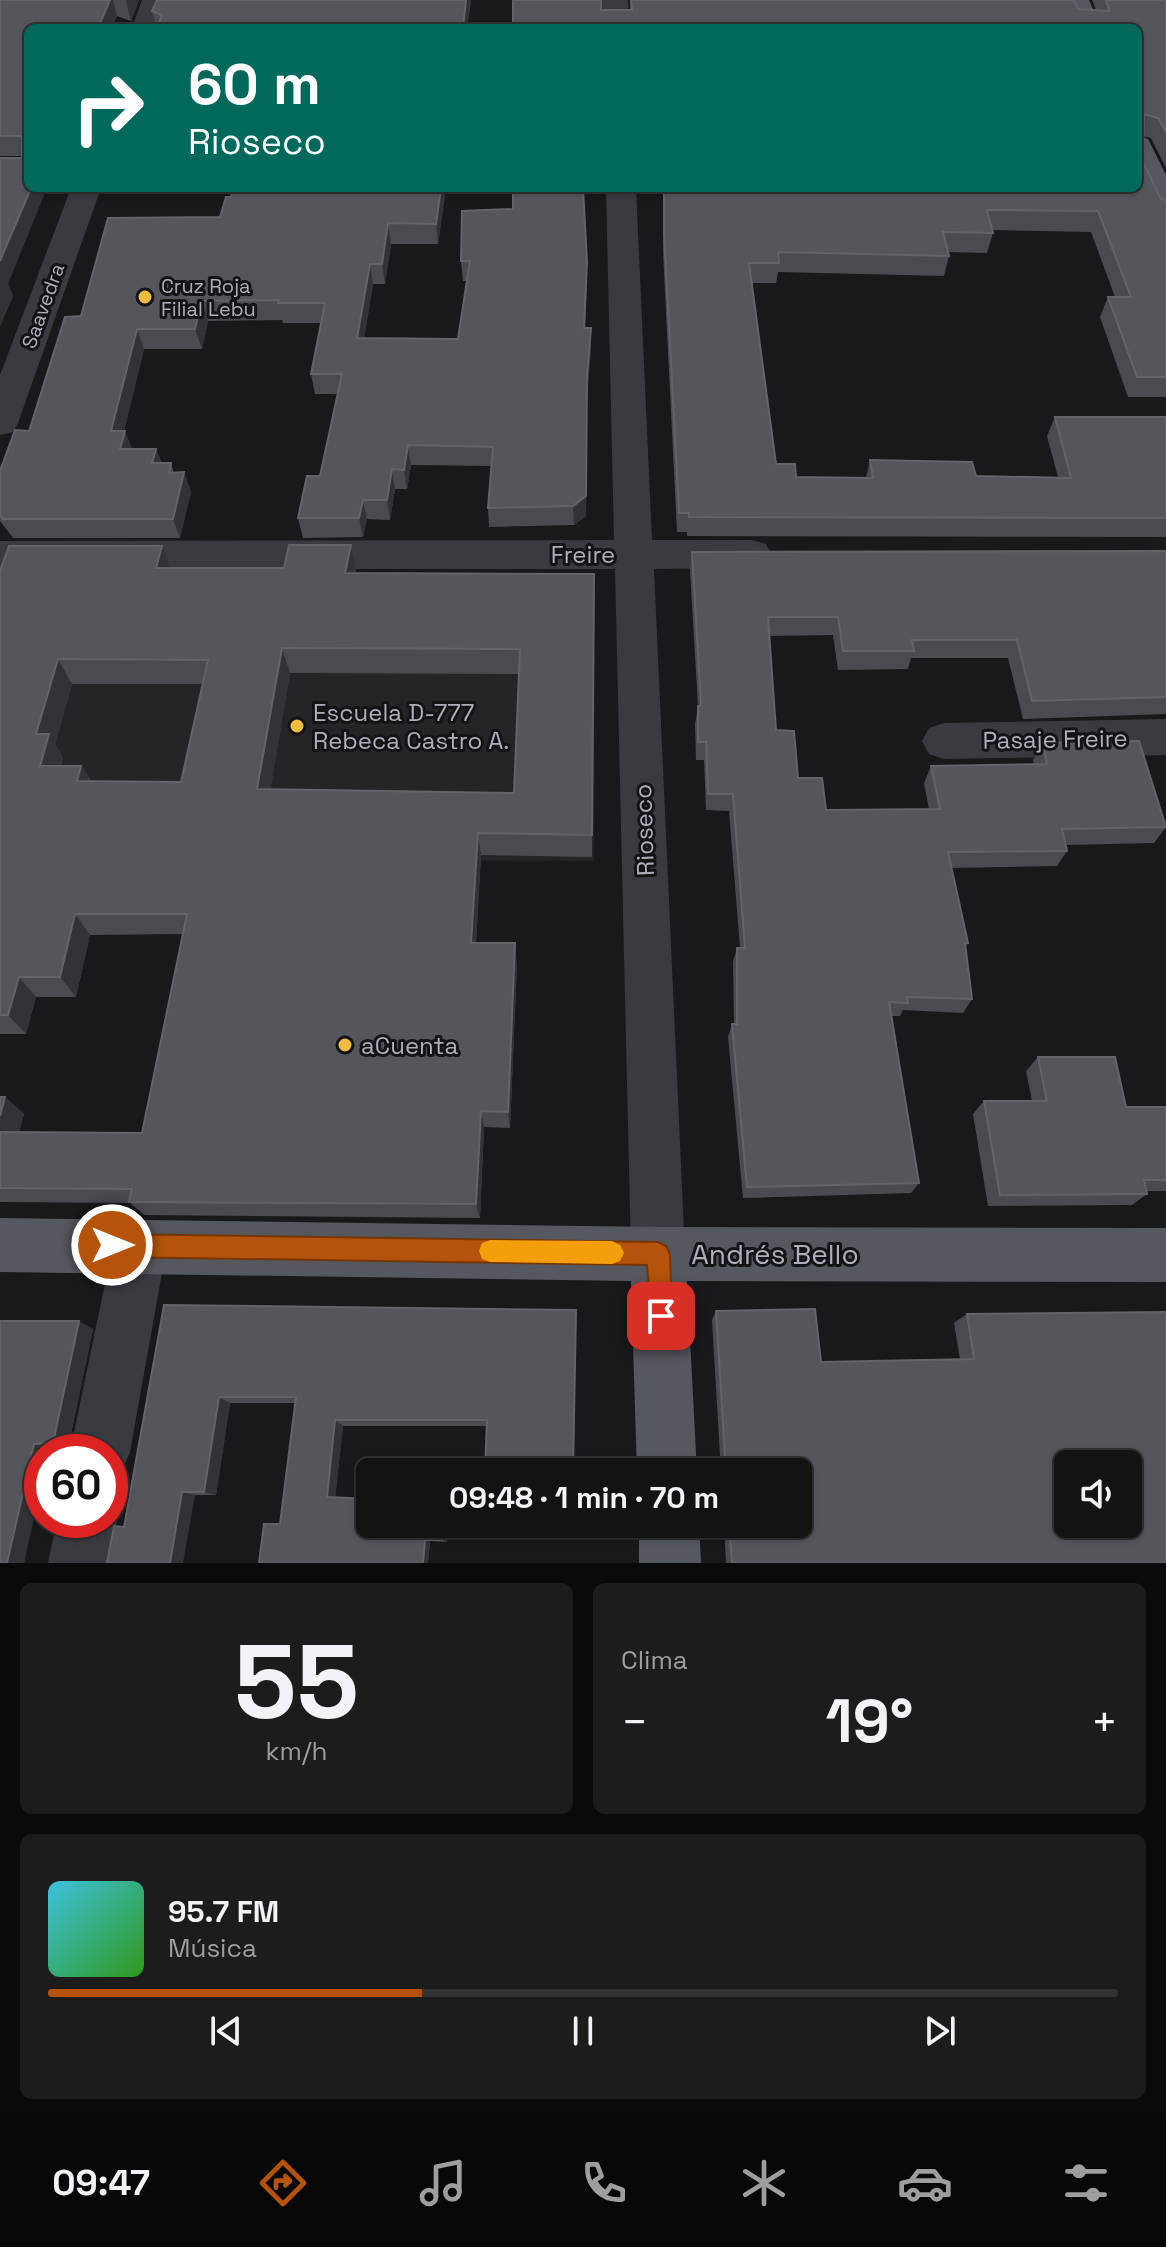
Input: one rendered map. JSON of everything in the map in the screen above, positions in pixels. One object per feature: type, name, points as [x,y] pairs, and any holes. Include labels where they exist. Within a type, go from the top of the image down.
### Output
[{"type":"main road","points":[[1076,0],[1086,24]]},
{"type":"main road","points":[[1142,161],[1166,211]]},
{"type":"main road","name":"Andrés Bello","points":[[0,1245],[658,1254],[1166,1255]]},
{"type":"main road","name":"Rioseco","points":[[658,1254],[666,1458]]},
{"type":"main road","points":[[669,1538],[670,1563]]},
{"type":"street","points":[[146,24],[155,0]]},
{"type":"street","points":[[615,0],[616,24]]},
{"type":"street","name":"Saavedra","points":[[0,423],[85,192]]},
{"type":"street","name":"Rioseco","points":[[621,192],[658,1254]]},
{"type":"street","name":"Freire","points":[[0,555],[791,554]]},
{"type":"street","name":"Pasaje Freire","points":[[944,741],[1166,737]]},
{"type":"street","points":[[103,1434],[140,1245]]},
{"type":"street","points":[[79,1563],[84,1538]]},
{"type":"shaded area","name":"Escuela D-777 Rebeca Castro A.","points":[[0,591],[595,594],[594,861],[0,857]]},
{"type":"building","points":[[0,0],[110,0],[100,24],[24,24],[24,192],[29,192],[0,261],[0,158],[22,158],[22,136],[0,136]]},
{"type":"building","points":[[157,0],[466,0],[463,24],[159,24],[162,15],[152,11]]},
{"type":"building","points":[[513,0],[601,0],[601,10],[632,10],[631,0],[1074,0],[1078,9],[1109,11],[1106,0],[1166,0],[1166,132],[1158,118],[1144,114],[1143,162],[1161,199],[1166,200],[1166,377],[1137,377],[1108,297],[1131,297],[1098,211],[987,210],[993,233],[943,232],[949,256],[778,252],[779,263],[749,263],[776,464],[795,464],[796,477],[873,478],[870,460],[972,462],[976,476],[1071,478],[1055,417],[1166,417],[1166,518],[689,517],[689,513],[679,513],[664,232],[664,192],[1142,192],[1142,24],[513,24]]},
{"type":"building","points":[[232,192],[440,192],[436,224],[388,223],[382,264],[370,264],[357,338],[458,339],[470,261],[461,261],[462,211],[513,209],[513,192],[583,192],[587,262],[584,328],[591,328],[587,377],[586,496],[573,506],[488,508],[493,447],[408,445],[404,470],[392,469],[387,500],[363,500],[359,518],[298,518],[307,476],[320,476],[342,374],[311,374],[325,303],[202,301],[195,329],[137,329],[111,431],[125,431],[120,449],[156,449],[152,463],[171,463],[169,473],[184,472],[173,519],[3,519],[0,515],[0,471],[15,430],[29,431],[65,317],[81,316],[108,218],[220,217],[226,197],[231,197]]},
{"type":"building","points":[[289,545],[351,545],[345,573],[594,574],[592,835],[478,833],[471,943],[515,943],[508,1112],[481,1111],[476,1204],[129,1202],[132,1189],[0,1188],[0,1132],[142,1133],[187,914],[75,914],[60,977],[19,977],[8,1015],[0,1015],[0,571],[9,546],[162,546],[156,568],[284,568]],"holes":[[[282,648],[520,649],[514,793],[257,789]],[[58,659],[208,660],[181,782],[77,781],[81,766],[40,766],[49,734],[36,734]]]},
{"type":"building","points":[[1166,551],[1166,697],[1032,701],[1017,640],[912,640],[914,651],[843,651],[838,617],[768,617],[776,730],[794,731],[798,778],[822,778],[826,810],[940,809],[931,766],[1047,764],[1042,743],[1139,741],[1166,827],[1062,829],[1067,851],[948,852],[968,943],[965,943],[972,999],[907,997],[908,1003],[889,1002],[919,1183],[747,1187],[732,1024],[737,1024],[737,948],[745,948],[733,794],[708,794],[706,742],[698,742],[698,706],[701,706],[692,552]]},
{"type":"building","points":[[1038,1057],[1115,1057],[1126,1107],[1166,1107],[1166,1180],[1144,1180],[1147,1194],[1000,1195],[984,1101],[1047,1101]]},
{"type":"building","points":[[0,1097],[5,1097],[0,1116]]},
{"type":"building","points":[[164,1305],[576,1310],[573,1458],[486,1458],[487,1420],[335,1420],[327,1497],[356,1498],[356,1538],[442,1538],[425,1540],[423,1563],[259,1563],[264,1524],[280,1524],[296,1397],[219,1397],[204,1492],[182,1492],[170,1563],[107,1563],[112,1538],[128,1538],[128,1505]]},
{"type":"building","points":[[815,1309],[821,1362],[974,1359],[967,1314],[1166,1312],[1166,1563],[732,1563],[730,1538],[812,1538],[812,1458],[725,1458],[716,1311]]},
{"type":"building","points":[[0,1321],[79,1321],[55,1434],[24,1434],[24,1488],[7,1563],[0,1563]]},
{"type":"slow traffic","points":[[490,1251],[612,1253]]},
{"type":"place","name":"Cruz Roja Filial Lebu","points":[[145,297]]},
{"type":"place","name":"Escuela D-777 Rebeca Castro A.","points":[[297,726]]},
{"type":"place","name":"aCuenta","points":[[345,1045]]},
{"type":"route","points":[[112,1245],[658,1254],[661,1316]]}]
